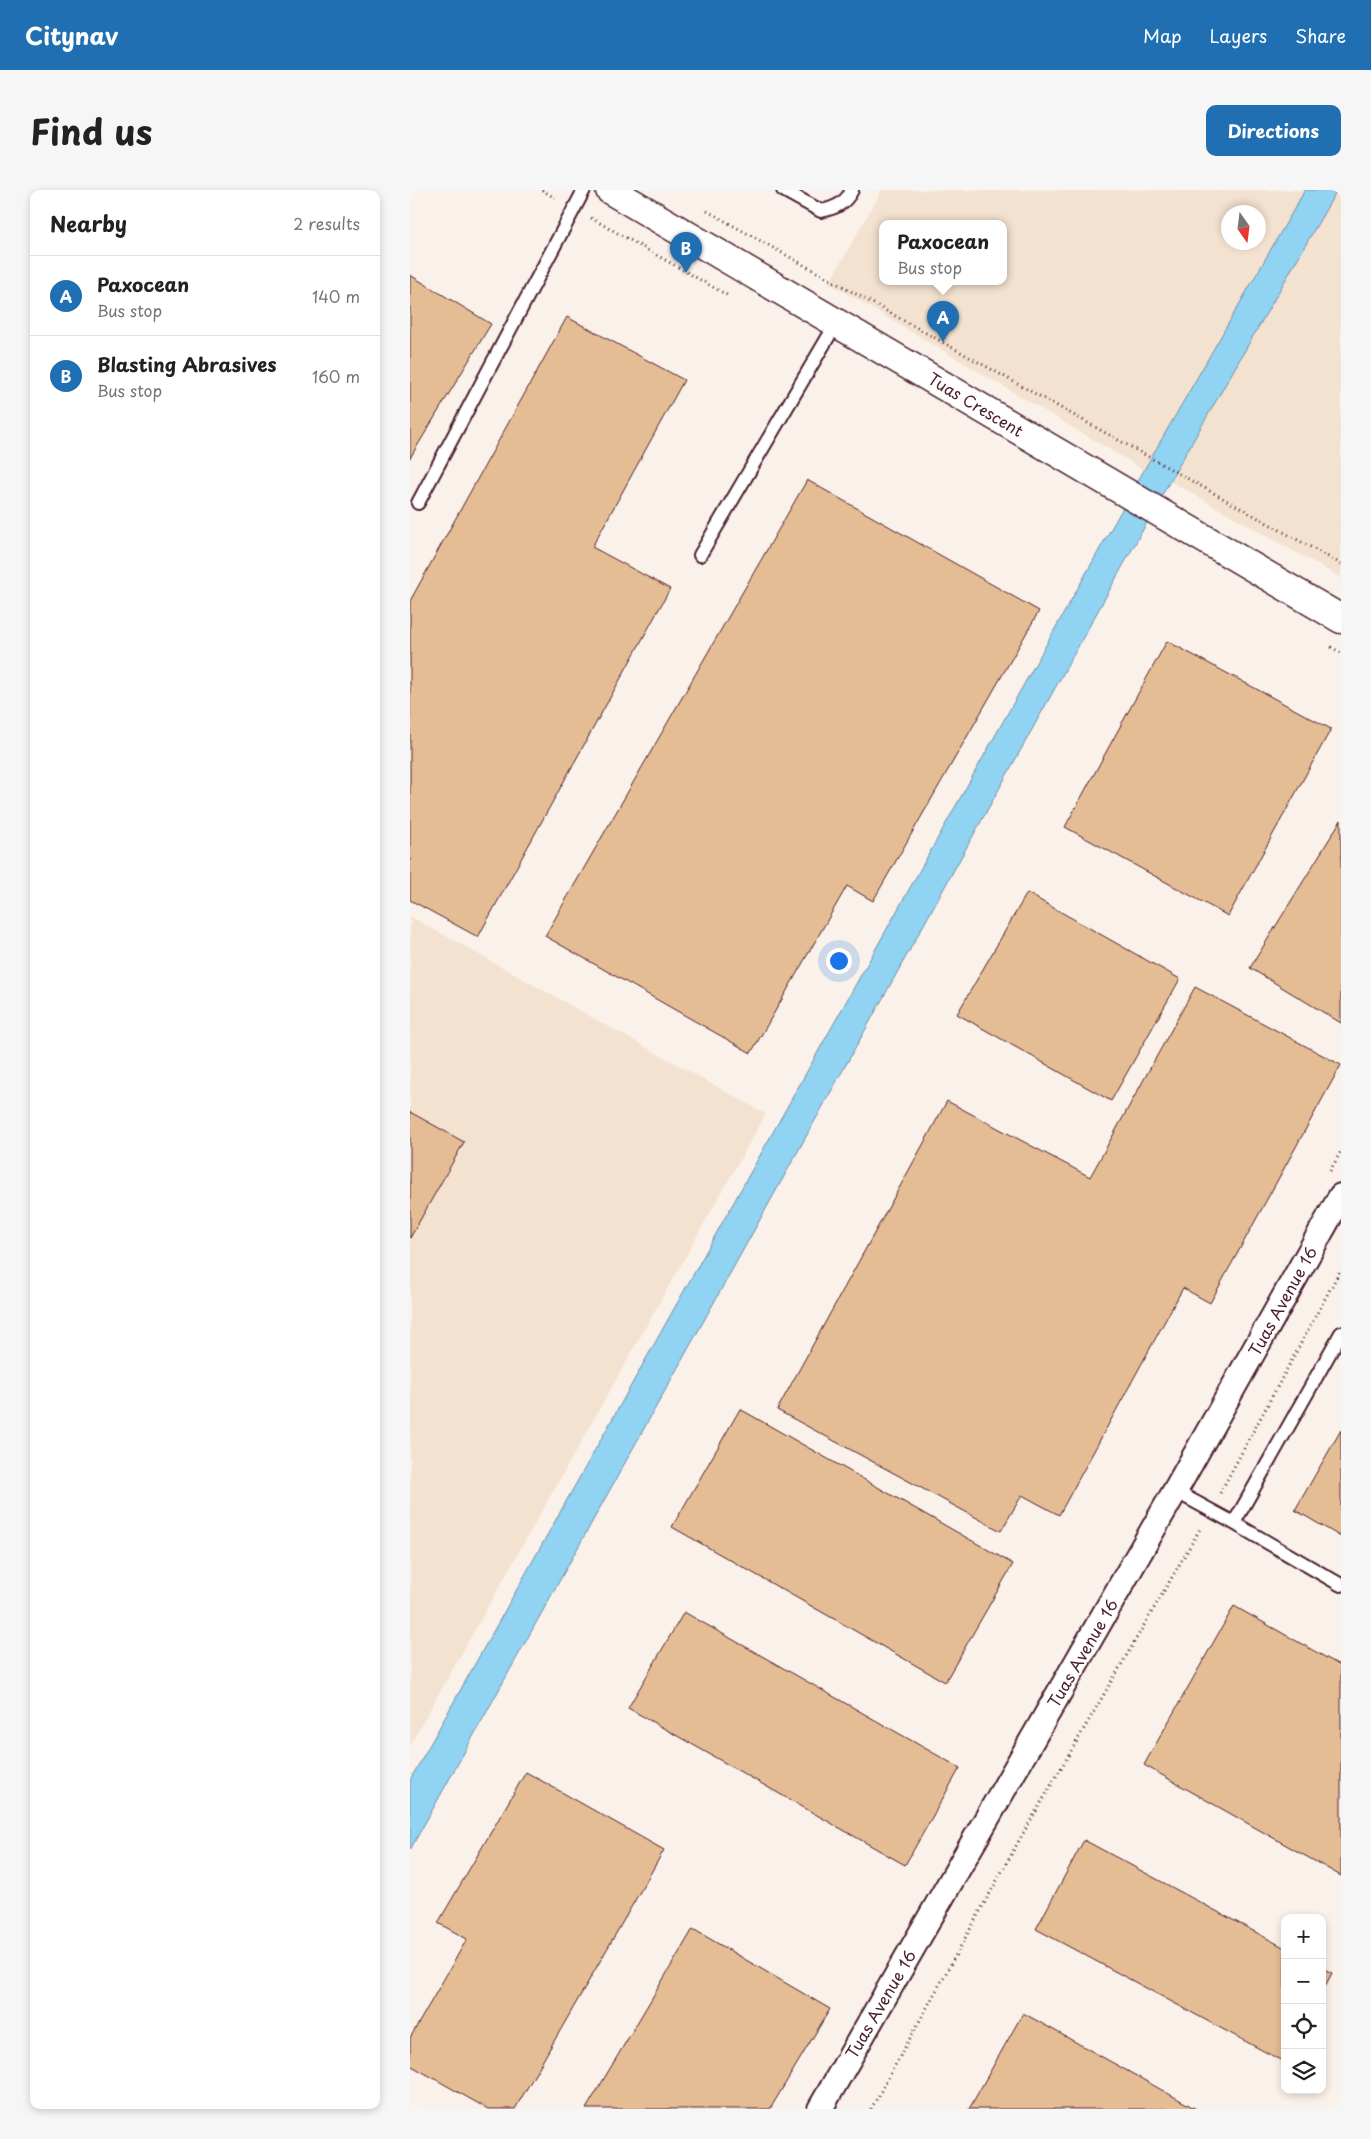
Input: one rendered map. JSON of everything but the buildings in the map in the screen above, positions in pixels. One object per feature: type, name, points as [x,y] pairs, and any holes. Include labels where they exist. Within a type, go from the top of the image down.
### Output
[{"type":"street","name":"Tuas Crescent","points":[[610,190],[1341,619]]},
{"type":"street","name":"Tuas Avenue 16","points":[[820,2109],[1175,1491],[1341,1196]]},
{"type":"lane","points":[[418,503],[584,190]]},
{"type":"lane","points":[[783,190],[820,212],[835,208],[847,200],[852,190]]},
{"type":"lane","points":[[700,554],[837,322]]},
{"type":"lane","points":[[1234,1522],[1341,1334]]},
{"type":"lane","points":[[1175,1491],[1234,1522],[1341,1585]]},
{"type":"path","points":[[704,209],[1341,564]]},
{"type":"path","points":[[871,2109],[1017,1844],[1211,1510],[1341,1269]]},
{"type":"shaded area","points":[[882,190],[1305,190],[1144,470],[829,283]]},
{"type":"shaded area","points":[[1337,190],[1341,190],[1341,578],[1170,481]]},
{"type":"shaded area","points":[[410,916],[766,1114],[410,1745]]},
{"type":"water","points":[[1305,190],[1337,190],[1170,481],[410,1850],[410,1780],[1144,470]]},
{"type":"place","name":"Blasting Abrasives","points":[[686,273]]},
{"type":"place","name":"Paxocean","points":[[943,342]]}]
